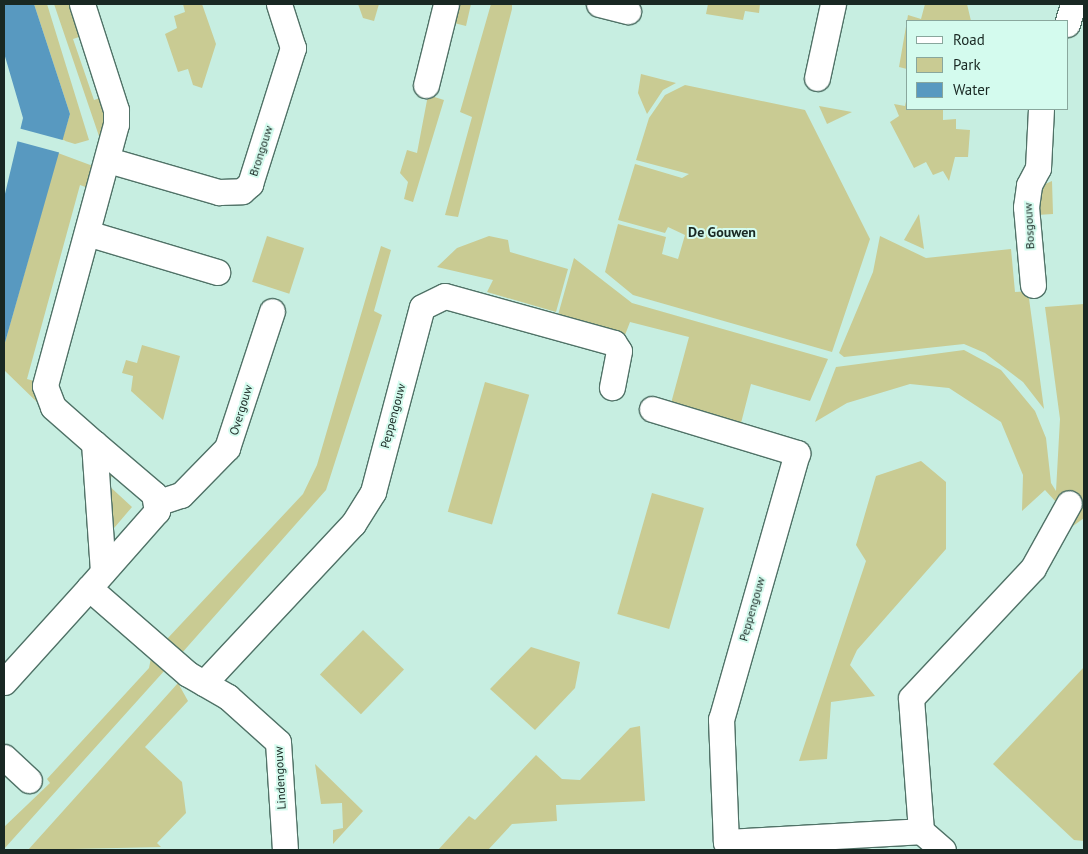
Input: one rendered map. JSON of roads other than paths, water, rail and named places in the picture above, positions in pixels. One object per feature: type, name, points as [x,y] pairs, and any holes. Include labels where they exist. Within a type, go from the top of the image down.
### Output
[{"type":"street","points":[[4,682],[157,511],[154,494],[53,407],[45,386],[108,160],[116,110],[82,4]]},
{"type":"street","name":"Brongouw","points":[[108,160],[219,192],[246,187],[293,48],[279,4]]},
{"type":"street","points":[[426,85],[446,4]]},
{"type":"street","points":[[599,4],[628,11]]},
{"type":"street","points":[[817,78],[833,4]]},
{"type":"street","points":[[1068,21],[1073,4]]},
{"type":"street","name":"Bosgouw","points":[[1033,285],[1026,208],[1029,185],[1038,168],[1041,110]]},
{"type":"street","points":[[87,234],[217,272]]},
{"type":"street","name":"Peppengouw","points":[[204,683],[353,524],[372,492],[422,307],[445,296],[614,343],[620,351],[612,387]]},
{"type":"street","name":"Overgouw","points":[[156,503],[181,495],[227,448],[272,311]]},
{"type":"street","name":"Peppengouw","points":[[652,409],[797,453],[721,719],[726,846],[803,845],[921,831]]},
{"type":"street","points":[[94,443],[96,580],[182,668],[204,683]]},
{"type":"street","points":[[943,850],[921,831],[911,698],[1033,568],[1069,503]]},
{"type":"street","name":"Lindengouw","points":[[204,683],[228,697],[278,742],[285,850]]},
{"type":"street","points":[[4,757],[29,780]]},
{"type":"water","points":[[4,4],[34,4],[70,114],[4,346],[4,198],[23,118],[4,53]]},
{"type":"district","name":"De Gouwen","points":[[722,232]]}]
